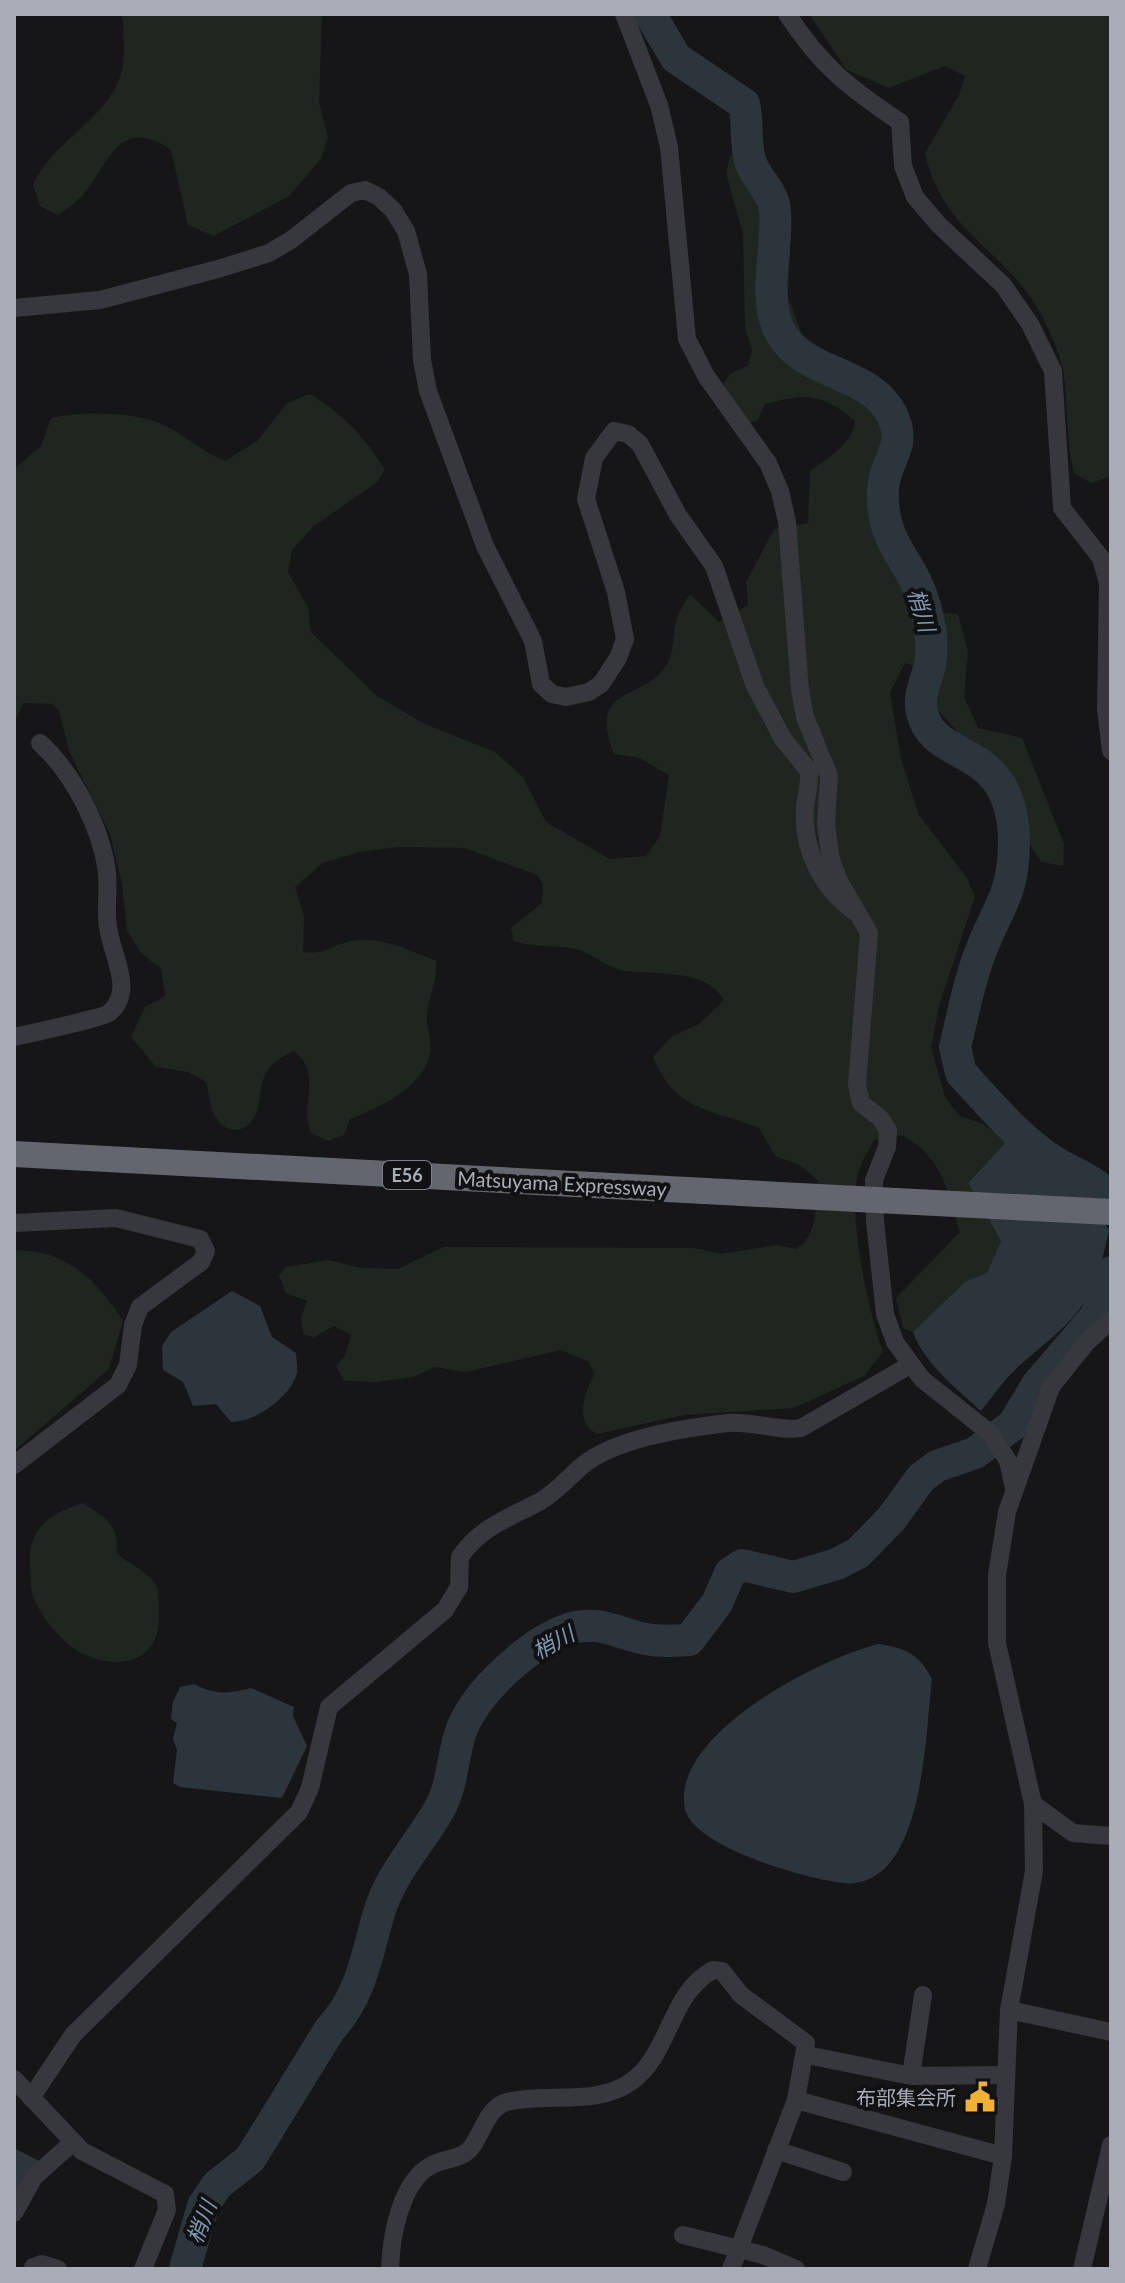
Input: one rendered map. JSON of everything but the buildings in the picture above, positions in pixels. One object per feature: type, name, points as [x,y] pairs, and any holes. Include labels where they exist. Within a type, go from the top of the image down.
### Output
[{"type":"highway","name":"Matsuyama Expressway","points":[[14,1154],[1111,1212]]},
{"type":"street","points":[[624,14],[659,105],[669,147],[687,339],[730,412],[768,463],[780,491],[787,522],[800,690],[805,717],[829,776],[826,825],[831,860],[869,933],[857,1085],[861,1103],[880,1118],[888,1130],[887,1147],[874,1180],[885,1314],[895,1342],[910,1365],[991,1434],[1008,1461],[1014,1488]]},
{"type":"street","points":[[787,14],[810,50],[836,78],[900,122],[903,166],[915,197],[939,225],[1003,285],[1030,324],[1053,371],[1062,508],[1101,558],[1108,583],[1106,709],[1111,751]]},
{"type":"street","points":[[14,308],[100,300],[218,269],[269,253],[291,240],[351,193],[365,190],[379,197],[393,210],[406,231],[418,274],[422,360],[428,391],[485,546],[533,641],[541,684],[552,694],[566,697],[589,692],[610,672],[622,648],[625,624],[586,499],[594,458],[605,440],[614,431],[628,434],[640,444],[678,515],[714,566],[755,686],[783,739],[809,771],[805,832],[812,860],[840,901],[857,913]]},
{"type":"street","points":[[14,1037],[100,1018],[115,1006],[122,986],[107,925],[105,856],[93,822],[40,743]]},
{"type":"street","points":[[14,1223],[116,1218],[200,1239],[206,1251],[201,1262],[140,1307],[133,1325],[128,1365],[118,1385],[14,1465]]},
{"type":"street","points":[[977,2269],[996,2204],[1003,2156],[1009,2010],[1034,1871],[1033,1804],[997,1643],[997,1575],[1014,1488],[1051,1387],[1087,1342],[1111,1320]]},
{"type":"street","points":[[31,2098],[73,2035],[299,1812],[310,1788],[329,1707],[445,1610],[459,1587],[460,1557],[477,1537],[513,1512],[541,1501],[589,1460],[667,1432],[730,1423],[801,1428],[910,1365]]},
{"type":"street","points":[[1033,1804],[1073,1833],[1111,1836]]},
{"type":"street","points":[[390,2269],[393,2231],[409,2193],[423,2172],[430,2166],[467,2153],[492,2113],[506,2102],[590,2096],[613,2092],[629,2083],[653,2058],[684,1998],[713,1970],[722,1971],[741,1995],[801,2037],[806,2043],[807,2055],[796,2100],[731,2269]]},
{"type":"street","points":[[911,2076],[923,1995]]},
{"type":"street","points":[[1009,2010],[1111,2032]]},
{"type":"street","points":[[807,2055],[911,2076],[1004,2075]]},
{"type":"street","points":[[14,2079],[72,2143],[165,2194],[167,2210],[143,2269]]},
{"type":"street","points":[[796,2100],[1003,2156]]},
{"type":"street","points":[[14,2213],[34,2177],[72,2143]]},
{"type":"street","points":[[1082,2269],[1111,2145]]},
{"type":"street","points":[[776,2150],[843,2172]]},
{"type":"street","points":[[683,2235],[763,2255],[796,2269]]},
{"type":"street","points":[[33,2267],[42,2264],[58,2269]]},
{"type":"shaded area","points":[[120,14],[322,14],[319,103],[328,137],[321,159],[289,196],[214,236],[188,225],[171,150],[152,140],[137,138],[114,150],[76,202],[58,215],[40,206],[33,185],[42,169],[105,104],[115,88],[124,59],[123,20]]},
{"type":"shaded area","points":[[809,14],[1111,14],[1111,476],[1091,483],[1074,473],[1063,369],[1043,318],[1013,275],[961,224],[934,181],[925,153],[959,95],[965,76],[945,66],[889,88],[847,70]]},
{"type":"shaded area","points":[[748,152],[763,157],[785,198],[791,227],[788,296],[802,335],[824,350],[850,361],[899,432],[891,492],[894,520],[907,561],[911,597],[925,611],[958,614],[968,651],[964,696],[978,728],[1022,738],[1064,844],[1063,866],[1041,862],[1029,843],[1011,780],[1002,768],[976,752],[935,707],[928,671],[905,663],[890,693],[901,759],[919,815],[967,878],[975,897],[939,1006],[931,1047],[945,1097],[960,1116],[983,1124],[1007,1141],[968,1183],[1001,1241],[987,1274],[965,1283],[913,1332],[903,1328],[896,1298],[960,1232],[942,1176],[927,1154],[902,1135],[874,1140],[858,1174],[855,1213],[866,1289],[883,1352],[864,1376],[794,1408],[684,1415],[597,1434],[590,1429],[583,1415],[585,1398],[594,1374],[589,1362],[561,1350],[466,1372],[434,1367],[414,1377],[376,1382],[344,1381],[336,1366],[345,1356],[351,1335],[334,1326],[314,1337],[303,1334],[301,1317],[307,1301],[286,1293],[279,1276],[286,1267],[328,1260],[361,1268],[398,1269],[443,1247],[694,1248],[721,1254],[777,1245],[796,1249],[809,1236],[812,1228],[818,1180],[798,1164],[776,1157],[759,1128],[684,1099],[662,1075],[653,1057],[671,1037],[699,1024],[724,1000],[716,989],[705,982],[678,975],[616,969],[587,953],[565,947],[514,941],[511,928],[542,903],[543,884],[537,875],[465,848],[398,847],[359,852],[323,863],[295,887],[304,916],[303,952],[318,952],[350,941],[367,940],[398,946],[436,961],[427,1016],[431,1049],[426,1066],[419,1077],[398,1095],[350,1119],[344,1135],[328,1141],[311,1133],[307,1110],[309,1078],[302,1060],[293,1051],[267,1071],[253,1119],[242,1129],[235,1130],[217,1120],[206,1082],[188,1072],[156,1067],[131,1037],[145,1007],[165,996],[161,969],[140,952],[127,930],[122,884],[110,834],[69,751],[59,710],[51,704],[23,703],[14,724],[14,469],[41,446],[51,418],[78,414],[125,415],[154,421],[225,461],[257,441],[287,403],[310,394],[352,427],[385,470],[376,483],[314,526],[292,550],[288,572],[308,607],[311,632],[377,696],[425,724],[495,752],[523,777],[546,822],[610,859],[646,856],[660,836],[669,775],[639,758],[614,754],[607,731],[608,715],[613,704],[660,674],[672,651],[677,618],[690,594],[719,622],[748,605],[746,582],[774,529],[808,523],[810,471],[844,443],[855,421],[823,400],[803,397],[765,404],[757,421],[747,423],[723,384],[730,374],[748,365],[752,351],[745,328],[743,234],[726,173],[730,156]]},
{"type":"shaded area","points":[[1007,1141],[1051,1174],[1086,1193],[1109,1230],[1097,1277],[1080,1308],[1057,1334],[1015,1369],[981,1411],[933,1365],[913,1332],[965,1282],[987,1273],[1001,1241],[968,1183]]},
{"type":"shaded area","points":[[14,1250],[50,1255],[78,1270],[101,1292],[123,1321],[109,1369],[14,1451]]},
{"type":"shaded area","points":[[232,1291],[260,1306],[272,1337],[296,1353],[297,1373],[287,1391],[270,1407],[250,1418],[231,1422],[216,1404],[193,1406],[183,1382],[163,1370],[162,1346],[171,1332]]},
{"type":"shaded area","points":[[83,1503],[113,1528],[116,1552],[149,1576],[157,1587],[157,1633],[145,1653],[135,1659],[111,1662],[85,1655],[54,1630],[33,1596],[30,1553],[37,1532],[51,1517]]},
{"type":"shaded area","points":[[879,1644],[911,1654],[932,1679],[925,1753],[915,1807],[897,1853],[883,1870],[870,1879],[854,1883],[806,1876],[730,1848],[693,1823],[685,1809],[686,1781],[701,1754],[724,1728],[788,1682],[822,1665]]},
{"type":"shaded area","points":[[194,1684],[222,1692],[251,1688],[294,1707],[293,1716],[307,1746],[282,1798],[180,1787],[173,1783],[177,1750],[173,1739],[177,1723],[171,1719],[173,1702],[180,1687]]},
{"type":"shaded area","points":[[14,2148],[39,2161],[14,2204]]},
{"type":"waterway","name":"梢川","points":[[650,14],[676,58],[744,104],[751,163],[774,204],[773,311],[787,342],[816,364],[867,388],[892,415],[898,436],[885,478],[883,508],[892,538],[920,590],[928,620],[931,658],[922,694],[922,712],[929,729],[941,740],[987,770],[1000,785],[1010,808],[1014,840],[1012,873],[1005,897],[977,960],[967,998],[955,1047],[961,1073],[1031,1145],[1096,1185],[1111,1205]]},
{"type":"waterway","name":"梢川","points":[[185,2269],[203,2206],[217,2185],[250,2159],[349,2003],[362,1974],[384,1898],[440,1808],[463,1726],[494,1682],[539,1644],[580,1626],[599,1626],[651,1640],[689,1640],[717,1603],[730,1573],[742,1565],[793,1577],[837,1564],[858,1553],[892,1518],[921,1478],[937,1466],[975,1453],[1013,1425],[1037,1385],[1096,1316],[1111,1272]]},
{"type":"place","name":"布部集会所","points":[[980,2097]]}]
